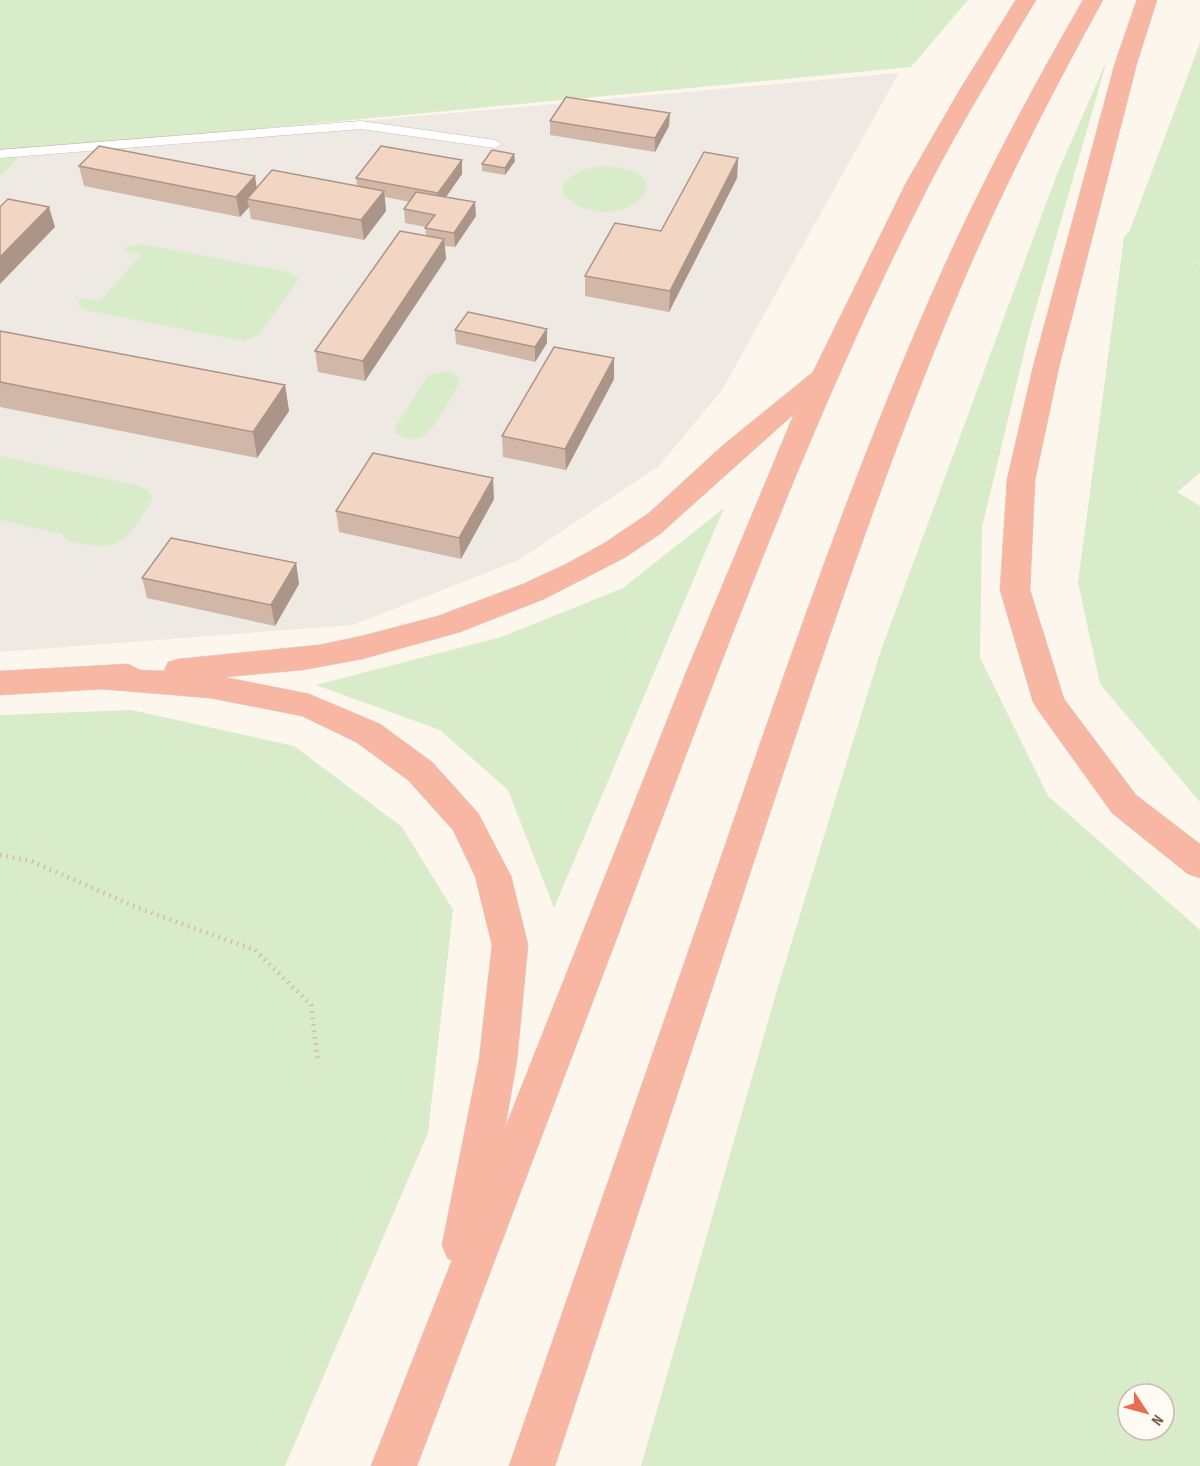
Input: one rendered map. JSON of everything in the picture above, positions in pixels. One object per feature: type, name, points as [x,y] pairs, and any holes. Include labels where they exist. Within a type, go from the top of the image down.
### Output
[{"type":"highway","points":[[394,1466],[698,682],[824,375],[880,257],[939,144],[1026,0]]},
{"type":"highway","points":[[532,1466],[826,597],[946,287],[1051,71],[1093,0]]},
{"type":"highway","points":[[1148,0],[1126,63],[1043,378],[1021,480],[1015,590],[1049,702],[1124,804],[1200,864]]},
{"type":"highway","points":[[0,683],[106,679],[318,656],[419,633],[523,597],[595,562],[651,526],[690,494],[719,463],[824,375]]},
{"type":"highway","points":[[106,679],[210,686],[309,706],[368,733],[420,771],[466,822],[493,876],[510,945],[498,1060],[449,1324]]},
{"type":"lane","points":[[0,154],[361,125],[495,144]]},
{"type":"path","points":[[0,855],[32,861],[138,908],[255,950],[311,1005],[318,1063]]},
{"type":"shaded area","points":[[899,73],[722,390],[658,467],[519,560],[353,625],[0,652],[0,177],[25,151]]},
{"type":"green space","points":[[0,0],[968,0],[911,67],[25,151],[0,177]]},
{"type":"green space","points":[[1200,43],[1200,264],[1193,261],[1200,265],[1200,473],[1177,492],[1200,506],[1200,802],[1100,684],[1078,582],[1124,237],[1130,230]]},
{"type":"green space","points":[[1107,60],[1029,332],[982,527],[980,658],[1048,796],[1200,930],[1200,1466],[641,1466],[777,990],[880,653],[1057,174]]},
{"type":"green space","points":[[599,166],[627,170],[642,177],[646,187],[642,198],[630,206],[613,211],[594,211],[574,203],[565,196],[562,190],[568,179],[575,174]]},
{"type":"green space","points":[[142,244],[289,272],[299,279],[260,333],[243,341],[85,310],[78,306],[80,298],[100,301],[141,255],[123,251],[127,247]]},
{"type":"green space","points":[[447,371],[456,374],[460,381],[431,429],[417,439],[397,435],[395,428],[428,375]]},
{"type":"green space","points":[[0,456],[140,486],[152,497],[151,503],[124,538],[108,546],[73,542],[65,539],[62,534],[0,520]]},
{"type":"green space","points":[[724,508],[554,908],[508,790],[440,730],[316,685],[501,637],[623,588]]},
{"type":"green space","points":[[131,710],[294,746],[402,827],[453,910],[428,1133],[285,1466],[0,1466],[0,715]]},
{"type":"building","points":[[566,97],[670,113],[655,138],[550,121]]},
{"type":"building","points":[[99,146],[255,176],[236,197],[79,166]]},
{"type":"building","points":[[381,146],[462,160],[438,193],[356,178]]},
{"type":"building","points":[[492,150],[514,154],[505,168],[482,164]]},
{"type":"building","points":[[704,152],[738,158],[670,291],[585,276],[615,223],[661,231]]},
{"type":"building","points":[[272,170],[384,191],[361,220],[247,199]]},
{"type":"building","points":[[416,192],[475,202],[454,233],[425,228],[435,215],[404,209]]},
{"type":"building","points":[[8,199],[49,207],[0,257],[0,207]]},
{"type":"building","points":[[400,231],[444,239],[363,361],[315,351]]},
{"type":"building","points":[[468,312],[547,329],[535,347],[455,330]]},
{"type":"building","points":[[0,331],[285,385],[253,432],[0,382]]},
{"type":"building","points":[[554,347],[614,358],[565,449],[502,436]]},
{"type":"building","points":[[373,453],[493,478],[459,538],[336,511]]},
{"type":"building","points":[[171,538],[296,563],[271,605],[142,578]]}]
